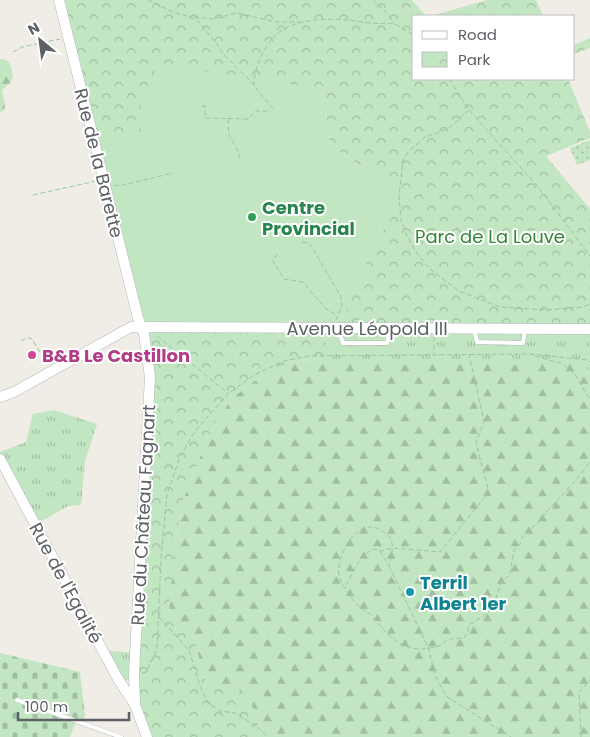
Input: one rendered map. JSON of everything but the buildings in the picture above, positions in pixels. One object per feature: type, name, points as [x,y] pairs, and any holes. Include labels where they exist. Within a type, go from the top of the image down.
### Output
[{"type":"street","name":"Rue de la Barette","points":[[59,0],[142,326]]},
{"type":"street","name":"Avenue Léopold III","points":[[142,326],[337,329],[590,329]]},
{"type":"street","points":[[0,397],[14,392],[131,327],[142,326]]},
{"type":"street","name":"Rue du Château Fagnart","points":[[135,705],[134,674],[150,377],[142,326]]},
{"type":"street","name":"Rue de l'Egalité","points":[[0,459],[118,679],[135,705]]},
{"type":"street","points":[[135,705],[148,737]]},
{"type":"lane","points":[[337,329],[343,343],[387,343],[390,328]]},
{"type":"lane","points":[[18,700],[121,737]]},
{"type":"path","points":[[148,0],[173,12],[190,17],[206,19],[237,14],[275,22],[304,22],[323,19],[395,24],[412,34]]},
{"type":"path","points":[[373,0],[389,15],[395,24]]},
{"type":"path","points":[[190,17],[199,22],[224,55],[274,109]]},
{"type":"path","points":[[254,86],[258,63],[267,44],[280,30],[304,22]]},
{"type":"path","points":[[13,52],[22,47],[68,38]]},
{"type":"path","points":[[450,80],[469,110],[540,188],[590,256]]},
{"type":"path","points":[[202,106],[204,106],[206,118],[248,118],[256,111],[271,111]]},
{"type":"path","points":[[469,110],[448,129],[425,137],[409,151],[403,160],[399,196],[401,220],[407,236],[418,254],[431,270],[459,291],[490,304],[510,309],[547,310],[582,307],[590,304]]},
{"type":"path","points":[[228,118],[229,135],[238,151],[240,159]]},
{"type":"path","points":[[113,185],[119,186],[174,173]]},
{"type":"path","points":[[33,196],[104,179]]},
{"type":"path","points":[[302,242],[309,243],[312,247],[341,297],[342,305],[336,315],[337,329]]},
{"type":"path","points":[[278,255],[272,261],[284,279],[303,282],[325,308],[336,315]]},
{"type":"path","points":[[142,326],[229,393]]},
{"type":"path","points":[[434,328],[434,354]]},
{"type":"path","points":[[21,341],[31,338],[52,371]]},
{"type":"path","points":[[345,586],[362,556],[374,549],[380,551],[393,548],[440,552],[489,492],[476,443],[484,421],[469,354]]},
{"type":"path","points":[[134,674],[146,672],[158,648],[161,558],[167,494],[180,457],[195,431],[229,393],[254,375],[284,361],[308,356],[530,354],[588,360],[590,362]]},
{"type":"path","points":[[530,354],[563,364],[575,374],[590,400]]},
{"type":"path","points":[[389,566],[393,548],[392,541],[386,533],[372,526],[364,528],[351,538],[340,555],[338,569],[340,578],[358,606],[371,615],[386,635],[404,646],[421,649],[438,647],[448,640],[464,638],[469,625],[492,609],[501,583],[510,574],[514,550],[520,544],[523,536],[541,520],[590,462]]},
{"type":"path","points":[[380,551],[428,647],[435,676],[447,696],[511,737]]},
{"type":"path","points":[[159,616],[189,650],[200,686],[208,703],[220,711],[235,713],[256,726],[268,737]]},
{"type":"path","points":[[581,737],[579,692],[590,680]]},
{"type":"green space","name":"Parc de La Louve","points":[[59,0],[412,0],[425,15],[412,15],[412,80],[568,80],[590,132],[590,138],[546,156],[590,209],[590,329],[338,329],[377,238],[406,196],[330,146],[322,89],[142,96],[141,133],[92,133]]},
{"type":"green space","points":[[487,0],[536,0],[543,15],[434,15]]},
{"type":"green space","points":[[590,38],[590,48],[575,54],[575,45]]},
{"type":"green space","points":[[0,59],[8,62],[13,76],[10,83],[2,90],[5,106],[4,111],[0,112]]},
{"type":"green space","name":"Centre Provincial","points":[[159,64],[322,89],[330,146],[406,196],[377,238],[338,329],[144,327],[92,133],[141,133],[142,96]]},
{"type":"green space","points":[[590,140],[590,160],[577,165],[570,148]]},
{"type":"green space","points":[[141,326],[324,329],[324,359],[301,361],[280,366],[253,382],[232,398],[218,418],[207,439],[182,503],[174,550],[169,611],[194,638],[204,678],[217,688],[228,684],[236,688],[248,699],[255,712],[260,737],[149,737],[135,705],[150,377]]},
{"type":"green space","points":[[324,329],[590,329],[590,371],[581,364],[428,359],[324,359]]},
{"type":"green space","points":[[324,359],[549,359],[581,364],[590,371],[590,737],[260,737],[259,723],[204,678],[194,638],[169,611],[174,550],[182,503],[207,439],[218,418],[232,398],[253,382],[280,366],[301,361]]},
{"type":"green space","points":[[54,410],[97,424],[85,461],[81,505],[68,506],[35,525],[0,459],[0,452],[26,442],[33,414]]},
{"type":"green space","points":[[103,650],[135,653],[129,679],[124,680]]},
{"type":"green space","points":[[0,653],[80,672],[85,716],[82,723],[76,721],[70,737],[0,737]]},
{"type":"place","name":"Centre Provincial","points":[[252,217]]},
{"type":"place","name":"B&B Le Castillon","points":[[32,355]]},
{"type":"place","name":"Terril Albert 1er","points":[[410,592]]}]
